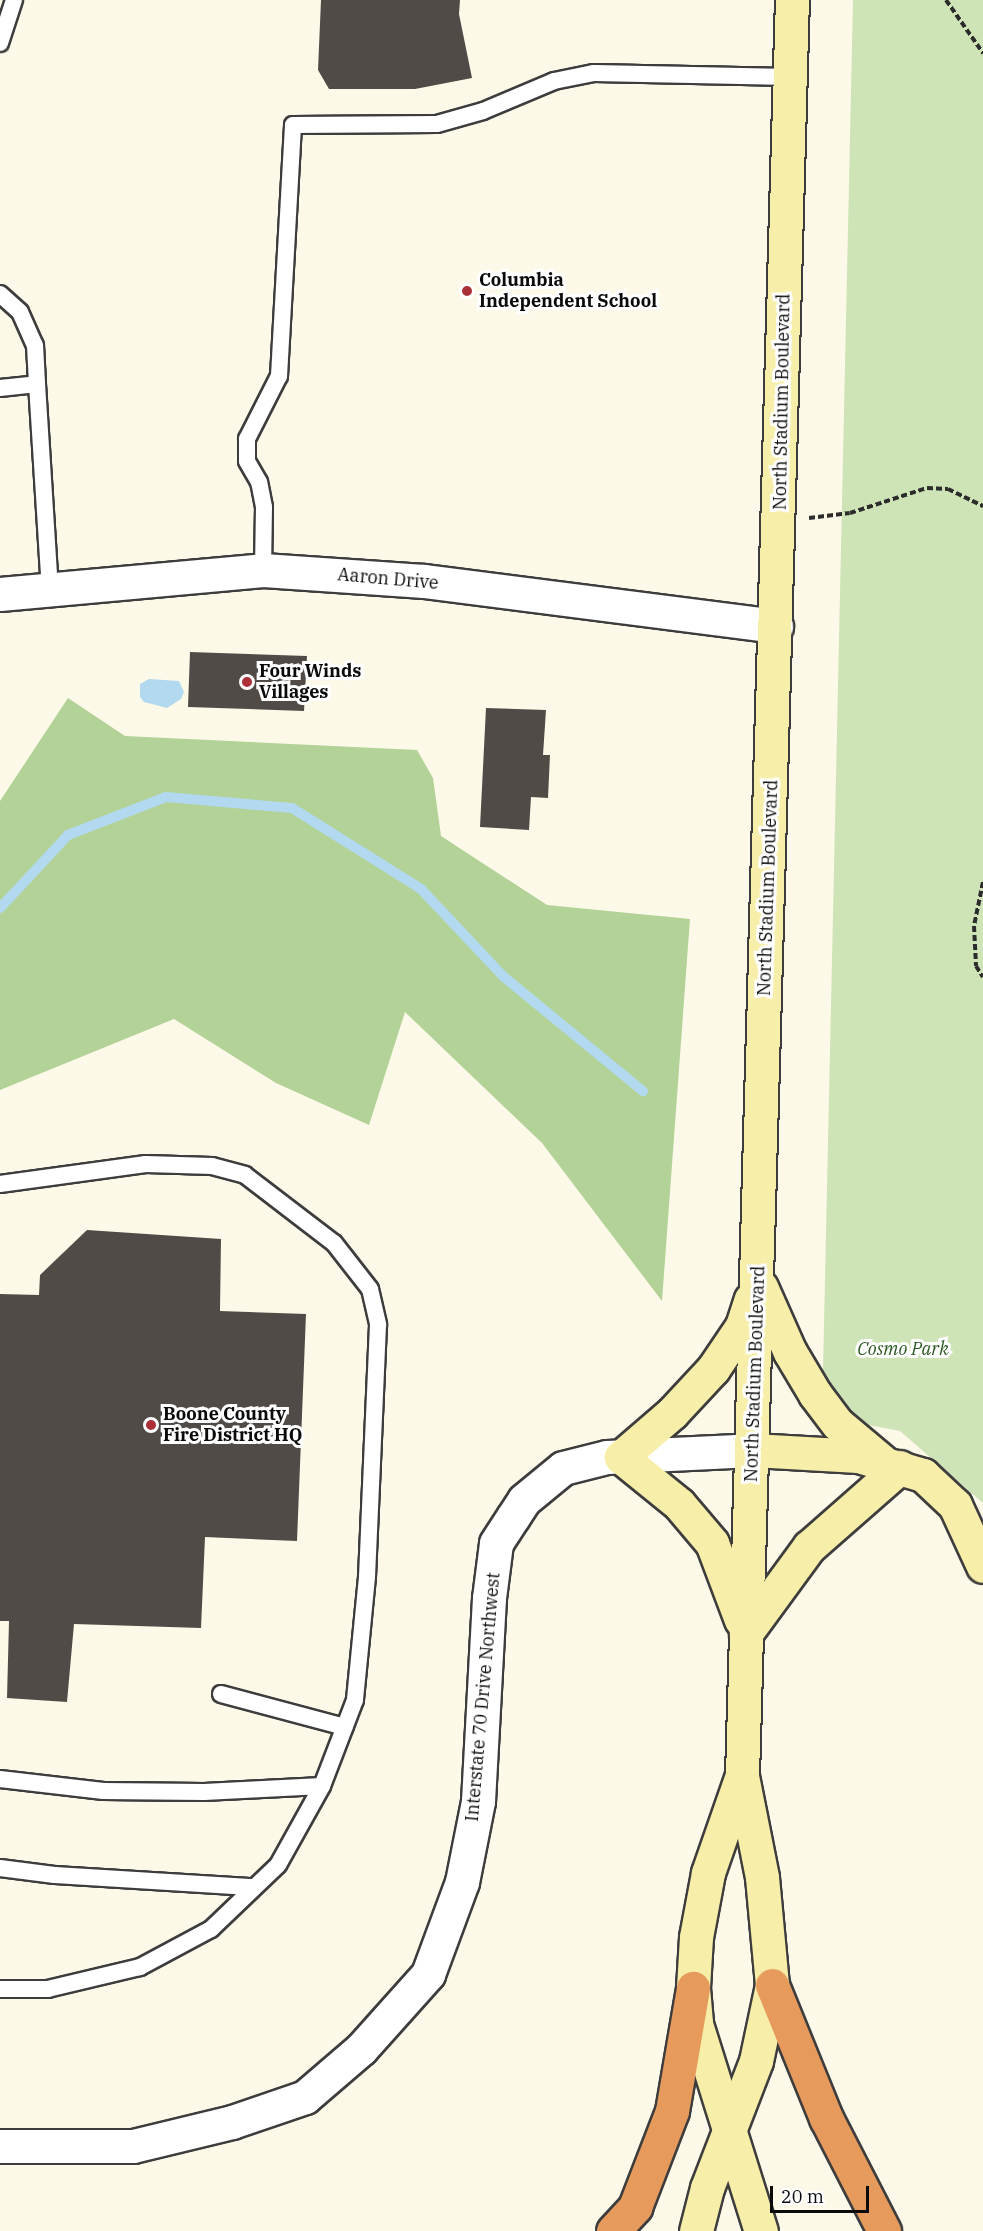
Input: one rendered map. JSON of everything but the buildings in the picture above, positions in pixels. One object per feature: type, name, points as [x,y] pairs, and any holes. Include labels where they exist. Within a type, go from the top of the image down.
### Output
[{"type":"highway","points":[[772,1985],[826,2118],[885,2231]]},
{"type":"highway","points":[[613,2231],[635,2207],[672,2111],[693,1988]]},
{"type":"main road","name":"North Stadium Boulevard","points":[[696,2231],[756,2061],[772,1985],[765,1897],[741,1776],[758,1280],[792,0]]},
{"type":"main road","points":[[746,1633],[712,1543],[679,1504],[621,1457],[672,1413],[713,1369],[742,1326],[758,1280]]},
{"type":"main road","points":[[758,1280],[790,1352],[815,1394],[838,1424],[892,1465]]},
{"type":"main road","points":[[753,1450],[858,1456],[923,1475],[955,1505],[983,1566]]},
{"type":"main road","points":[[746,1633],[809,1547],[892,1465]]},
{"type":"main road","name":"North Stadium Boulevard","points":[[741,1776],[708,1873],[696,1937],[693,1988],[696,2024],[761,2231]]},
{"type":"street","name":"Aaron Drive","points":[[0,594],[263,570],[424,581],[776,626]]},
{"type":"street","name":"Interstate 70 Drive Northwest","points":[[0,2146],[133,2146],[232,2122],[305,2097],[361,2049],[428,1974],[462,1882],[478,1801],[489,1598],[496,1543],[524,1500],[562,1468],[621,1457],[753,1450]]},
{"type":"lane","points":[[0,43],[14,0]]},
{"type":"lane","points":[[263,570],[264,507],[259,482],[247,461],[247,439],[279,376],[293,125],[437,124],[483,111],[554,81],[594,73],[790,77]]},
{"type":"lane","points":[[0,294],[20,312],[35,345],[50,589]]},
{"type":"lane","points":[[0,388],[37,384]]},
{"type":"lane","points":[[0,1184],[146,1164],[212,1166],[245,1175],[334,1243],[370,1289],[378,1325],[367,1577],[355,1700],[322,1786],[278,1865],[211,1929],[140,1967],[48,1989],[0,1989]]},
{"type":"lane","points":[[221,1694],[345,1727]]},
{"type":"lane","points":[[0,1779],[103,1791],[204,1792],[322,1786]]},
{"type":"lane","points":[[0,1868],[56,1875],[254,1887]]},
{"type":"path","points":[[946,0],[983,53]]},
{"type":"path","points":[[779,517],[818,518],[850,513],[927,488],[948,489],[983,506]]},
{"type":"path","points":[[983,882],[974,926],[976,966],[983,977]]},
{"type":"green space","name":"Cosmo Park","points":[[853,0],[983,0],[983,1503],[900,1431],[822,1416]]},
{"type":"green space","points":[[68,698],[125,736],[417,750],[433,778],[441,836],[547,905],[690,919],[662,1301],[542,1143],[405,1012],[369,1125],[276,1083],[174,1019],[0,1090],[0,801]]},
{"type":"water","points":[[149,679],[179,681],[184,692],[181,699],[167,708],[144,702],[140,697],[140,684]]},
{"type":"waterway","points":[[0,908],[68,835],[166,797],[292,808],[421,889],[504,977],[643,1091]]},
{"type":"place","name":"Columbia Independent School","points":[[467,291]]},
{"type":"place","name":"Four Winds Villages","points":[[247,682]]},
{"type":"place","name":"Boone County Fire District HQ","points":[[151,1425]]}]
